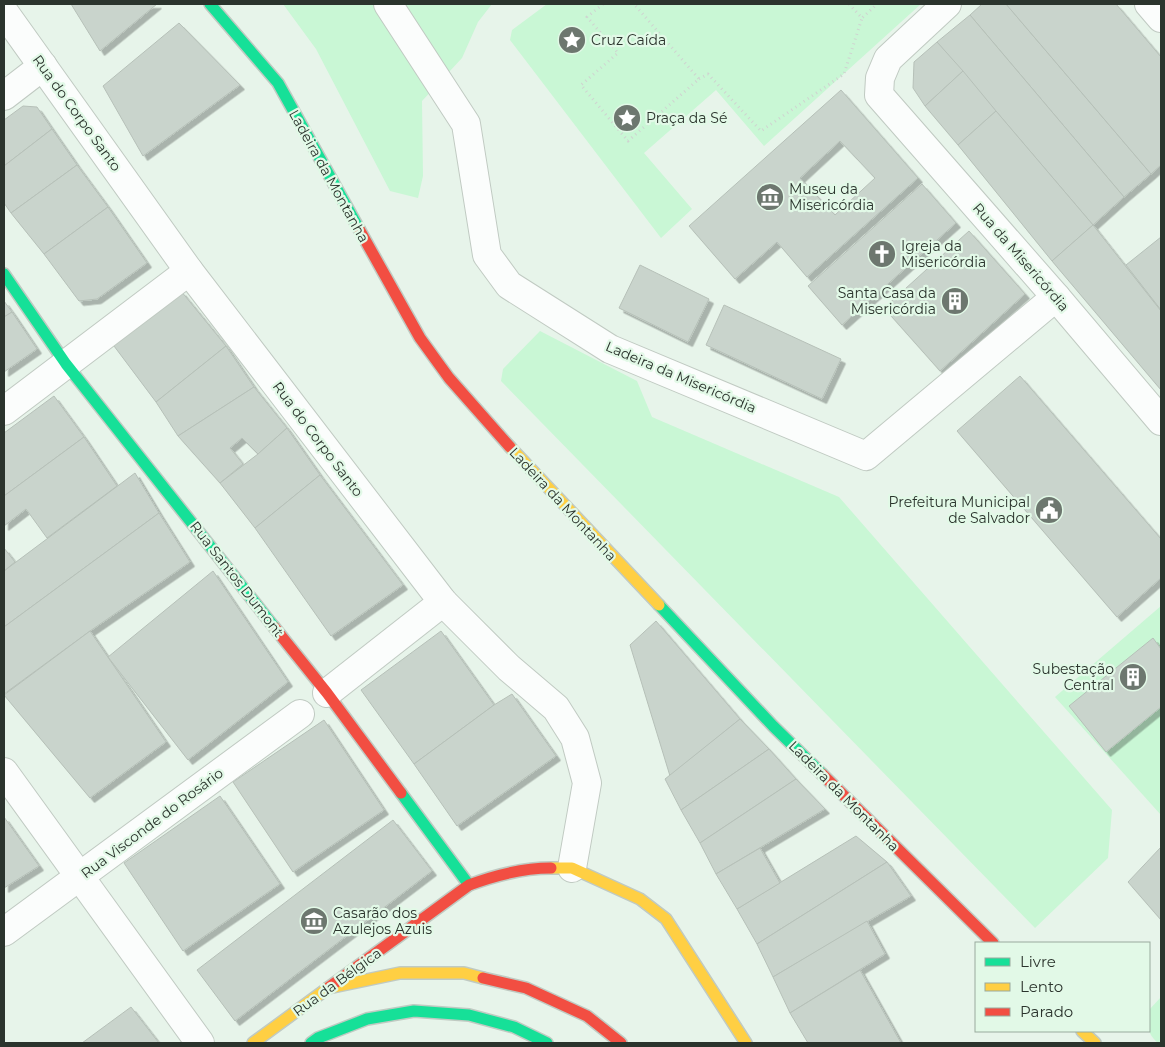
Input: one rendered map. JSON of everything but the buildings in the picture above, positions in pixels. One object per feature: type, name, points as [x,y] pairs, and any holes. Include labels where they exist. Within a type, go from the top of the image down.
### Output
[{"type":"street","name":"Ladeira da Montanha","points":[[210,4],[278,83],[420,338],[449,378],[514,452],[773,726],[992,942]]},
{"type":"street","name":"Ladeira da Misericórdia","points":[[388,4],[466,124],[487,254],[509,286],[610,349],[866,456],[1056,297]]},
{"type":"street","name":"Rua da Misericórdia","points":[[948,4],[888,60],[880,78],[879,94],[1161,421]]},
{"type":"street","points":[[1149,4],[1161,18]]},
{"type":"street","name":"Rua do Corpo Santo","points":[[4,12],[189,271],[444,602],[509,668],[556,708],[575,738],[587,783],[572,868]]},
{"type":"street","points":[[4,96],[43,66]]},
{"type":"street","points":[[4,411],[189,271]]},
{"type":"street","name":"Rua Santos Dumont","points":[[4,274],[66,364],[327,693],[469,885]]},
{"type":"street","points":[[327,693],[444,602]]},
{"type":"street","name":"Rua Visconde do Rosário","points":[[4,932],[300,714]]},
{"type":"street","points":[[4,772],[200,1043]]},
{"type":"street","name":"Rua da Bélgica","points":[[253,1043],[469,885],[494,875],[532,868],[572,868]]},
{"type":"street","points":[[572,868],[640,899],[666,919],[746,1043]]},
{"type":"street","points":[[328,988],[400,973],[464,973],[526,988],[587,1016],[621,1043]]},
{"type":"street","points":[[311,1043],[318,1038],[367,1019],[414,1011],[469,1015],[514,1027],[547,1043]]},
{"type":"street","points":[[1083,1032],[1095,1043]]},
{"type":"path","points":[[603,4],[587,17],[618,53],[581,85],[628,141],[699,79],[708,74],[761,131],[844,74],[862,18],[878,4]]},
{"type":"path","points":[[634,4],[699,79]]},
{"type":"path","points":[[849,4],[862,18]]},
{"type":"green space","points":[[283,4],[492,4],[478,22],[462,58],[422,101],[423,176],[418,198],[390,191],[316,49]]},
{"type":"green space","name":"Praça da Sé","points":[[547,4],[921,4],[764,146],[716,90],[644,153],[692,209],[661,238],[510,40],[512,30]]},
{"type":"green space","points":[[540,331],[637,381],[652,417],[839,497],[1112,810],[1108,858],[1035,928],[501,381],[503,369]]},
{"type":"green space","points":[[1161,606],[1161,815],[1055,697]]},
{"type":"green space","points":[[1161,997],[1161,1043],[1158,1043],[1149,1032],[1150,1009]]},
{"type":"traffic: fast","points":[[210,4],[278,83],[359,229]]},
{"type":"traffic: fast","points":[[4,274],[66,364],[274,627]]},
{"type":"traffic: fast","points":[[659,605],[773,726],[822,774]]},
{"type":"traffic: fast","points":[[401,793],[469,885]]},
{"type":"traffic: fast","points":[[311,1043],[318,1038],[367,1019],[414,1011],[469,1015],[514,1027],[547,1043]]},
{"type":"traffic: slow","points":[[510,447],[659,605]]},
{"type":"traffic: slow","points":[[551,868],[572,868],[640,899],[666,919],[746,1043]]},
{"type":"traffic: slow","points":[[253,1043],[328,988],[400,973],[464,973],[483,978]]},
{"type":"traffic: slow","points":[[1083,1032],[1095,1043]]},
{"type":"traffic: jam","points":[[359,229],[420,338],[449,378],[510,447]]},
{"type":"traffic: jam","points":[[274,627],[327,693],[401,793]]},
{"type":"traffic: jam","points":[[822,774],[992,942]]},
{"type":"traffic: jam","points":[[328,988],[469,885],[509,873],[551,868]]},
{"type":"traffic: jam","points":[[483,978],[526,988],[587,1016],[621,1043]]},
{"type":"place","name":"Cruz Caída","points":[[572,40]]},
{"type":"place","name":"Praça da Sé","points":[[627,118]]},
{"type":"place","name":"Museu da Misericórdia","points":[[770,197]]},
{"type":"place","name":"Igreja da Misericórdia","points":[[882,254]]},
{"type":"place","name":"Santa Casa da Misericórdia","points":[[955,301]]},
{"type":"place","name":"Prefeitura Municipal de Salvador","points":[[1049,510]]},
{"type":"place","name":"Subestação Central","points":[[1133,677]]},
{"type":"place","name":"Casarão dos Azulejos Azuis","points":[[314,921]]}]
